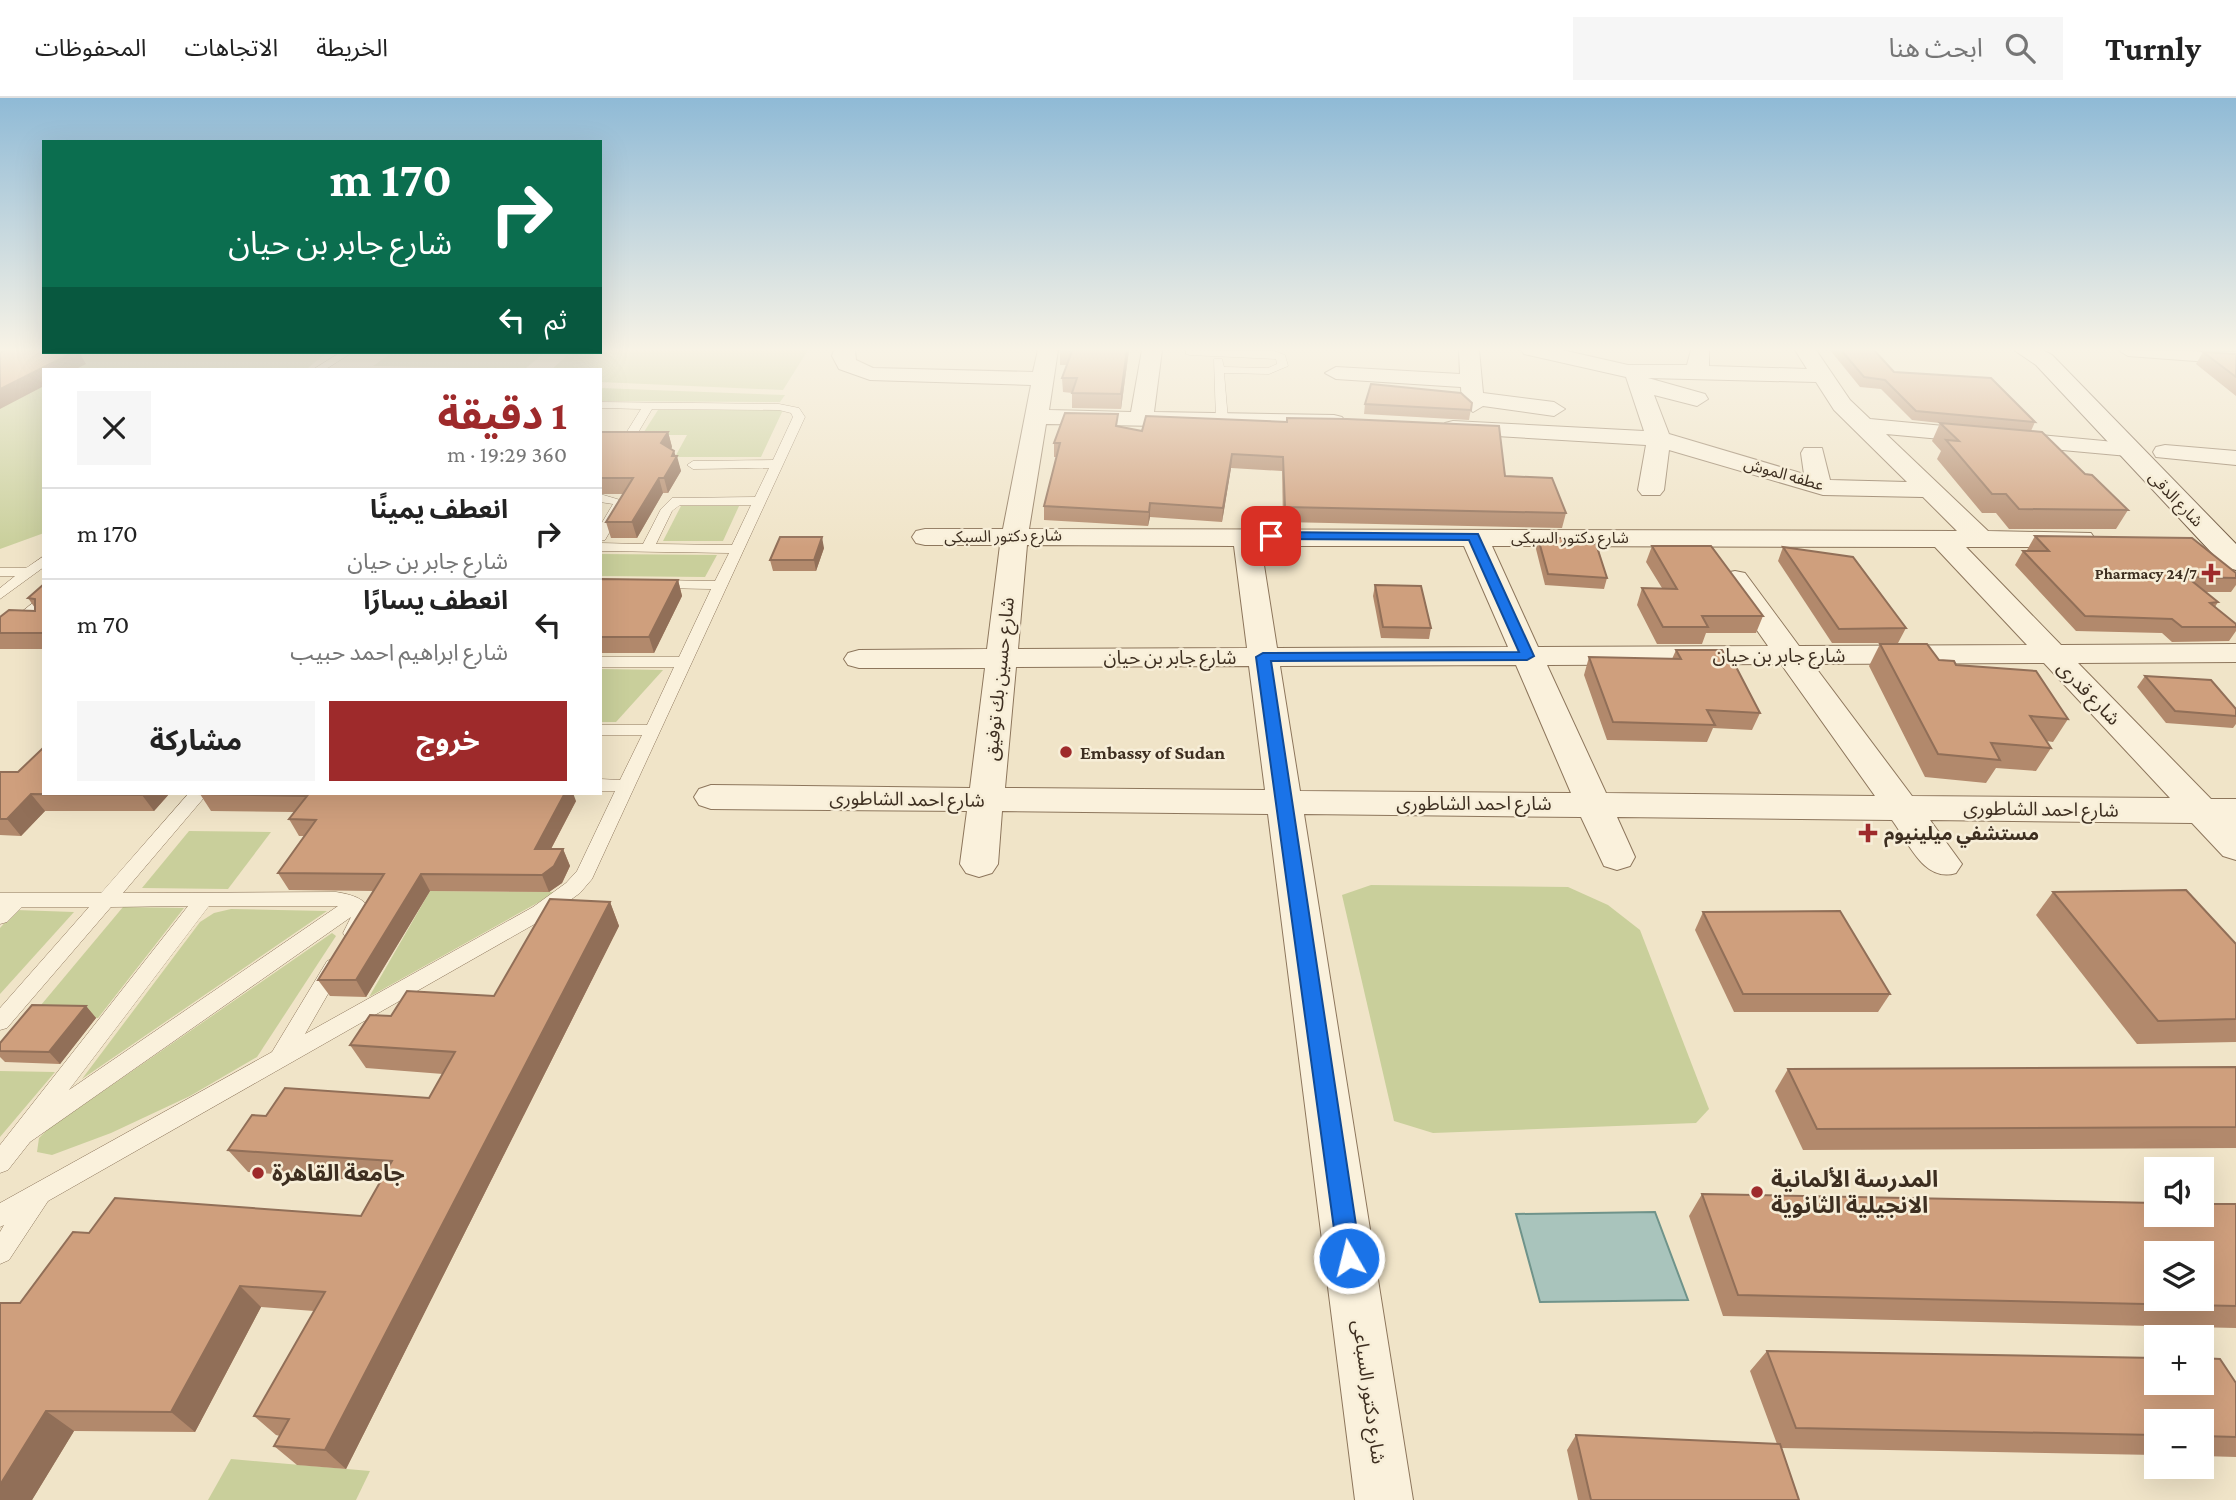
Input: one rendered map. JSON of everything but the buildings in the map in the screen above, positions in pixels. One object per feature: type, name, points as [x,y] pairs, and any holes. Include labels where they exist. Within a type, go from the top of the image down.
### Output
[{"type":"main road","name":"شارع الدقى","points":[[2097,415],[2236,561]]},
{"type":"main road","name":"شارع الدقى","points":[[2118,415],[2165,452],[2191,478]]},
{"type":"street","points":[[1323,422],[1325,415]]},
{"type":"street","points":[[1474,415],[1475,429]]},
{"type":"street","points":[[1555,415],[1559,434]]},
{"type":"street","points":[[1650,415],[1659,439],[1651,490]]},
{"type":"street","points":[[1853,415],[1980,538]]},
{"type":"street","points":[[1036,417],[1350,423]]},
{"type":"street","name":"شارع حسين بك توفيق","points":[[979,864],[1015,535],[1036,417]]},
{"type":"street","points":[[1861,425],[2128,449]]},
{"type":"street","name":"عطفه الموش","points":[[1433,427],[1659,439],[1751,462],[1834,493],[1928,490]]},
{"type":"street","points":[[2165,452],[2236,458]]},
{"type":"street","points":[[1813,453],[1834,493]]},
{"type":"street","name":"شارع دكتور السبكى","points":[[925,537],[1015,535],[2104,539]]},
{"type":"street","name":"شارع دكتور السباعى","points":[[1246,536],[1384,1500]]},
{"type":"street","points":[[1474,537],[1617,857]]},
{"type":"street","points":[[1704,538],[1943,864]]},
{"type":"street","name":"شارع قدرى","points":[[1942,538],[2236,847]]},
{"type":"street","points":[[2174,539],[2215,539]]},
{"type":"street","name":"شارع جابر بن حيان","points":[[859,659],[2236,653]]},
{"type":"street","name":"شارع احمد الشاطورى","points":[[711,797],[2236,811]]},
{"type":"lane","points":[[629,438],[643,415]]},
{"type":"lane","points":[[0,1216],[277,1063],[558,901],[573,888],[593,861],[798,415]]},
{"type":"lane","points":[[1222,415],[1222,420]]},
{"type":"lane","points":[[693,465],[777,464]]},
{"type":"lane","points":[[602,498],[621,502],[602,534]]},
{"type":"lane","points":[[647,548],[670,505],[686,500],[760,501]]},
{"type":"lane","points":[[602,547],[738,549]]},
{"type":"lane","points":[[0,595],[42,562]]},
{"type":"lane","points":[[0,572],[28,572]]},
{"type":"lane","points":[[640,583],[721,584]]},
{"type":"lane","points":[[42,600],[24,617],[32,621],[42,621]]},
{"type":"lane","points":[[602,662],[685,662]]},
{"type":"lane","points":[[602,730],[654,730]]},
{"type":"lane","points":[[602,785],[628,786]]},
{"type":"lane","points":[[0,1022],[197,795]]},
{"type":"lane","points":[[0,1163],[204,899]]},
{"type":"lane","points":[[0,917],[8,900],[336,899],[355,904],[360,910],[360,920],[277,1063]]},
{"type":"lane","points":[[22,1135],[355,904]]},
{"type":"lane","points":[[0,1252],[39,1196]]},
{"type":"green space","points":[[0,415],[42,415],[42,534],[0,549]]},
{"type":"green space","points":[[655,415],[780,415],[761,457],[675,457],[687,435],[642,435]]},
{"type":"green space","points":[[681,506],[739,506],[723,541],[663,541]]},
{"type":"green space","points":[[602,554],[717,555],[705,577],[602,576]]},
{"type":"green space","points":[[602,669],[663,670],[616,722],[602,722]]},
{"type":"green space","points":[[189,831],[271,832],[228,889],[142,888]]},
{"type":"green space","points":[[1371,885],[1568,887],[1608,905],[1640,930],[1709,1109],[1696,1123],[1433,1133],[1394,1121],[1342,895]]},
{"type":"green space","points":[[430,891],[557,892],[369,997]]},
{"type":"green space","points":[[123,907],[184,908],[98,1018],[31,1017]]},
{"type":"green space","points":[[231,909],[327,911],[82,1079],[200,922],[214,913]]},
{"type":"green space","points":[[16,910],[74,912],[0,994],[0,928]]},
{"type":"green space","points":[[332,933],[336,936],[257,1057],[190,1096],[111,1133],[52,1155],[37,1152],[39,1138],[47,1130]]},
{"type":"green space","points":[[0,1071],[55,1072],[0,1137]]},
{"type":"green space","points":[[231,1459],[370,1471],[356,1500],[208,1500]]},
{"type":"water","points":[[1655,1212],[1688,1300],[1540,1302],[1516,1214]]},
{"type":"place","name":"Pharmacy 24/7","points":[[2211,573]]},
{"type":"place","name":"Embassy of Sudan","points":[[1066,752]]},
{"type":"place","name":"مستشفي ميلينيوم","points":[[1868,833]]},
{"type":"place","name":"جامعة القاهرة","points":[[258,1173]]},
{"type":"place","name":"المدرسة الألمانية الانجيلية الثانوية","points":[[1757,1192]]},
{"type":"route","points":[[1271,536],[1474,537],[1527,656],[1263,657],[1349,1258]]}]
